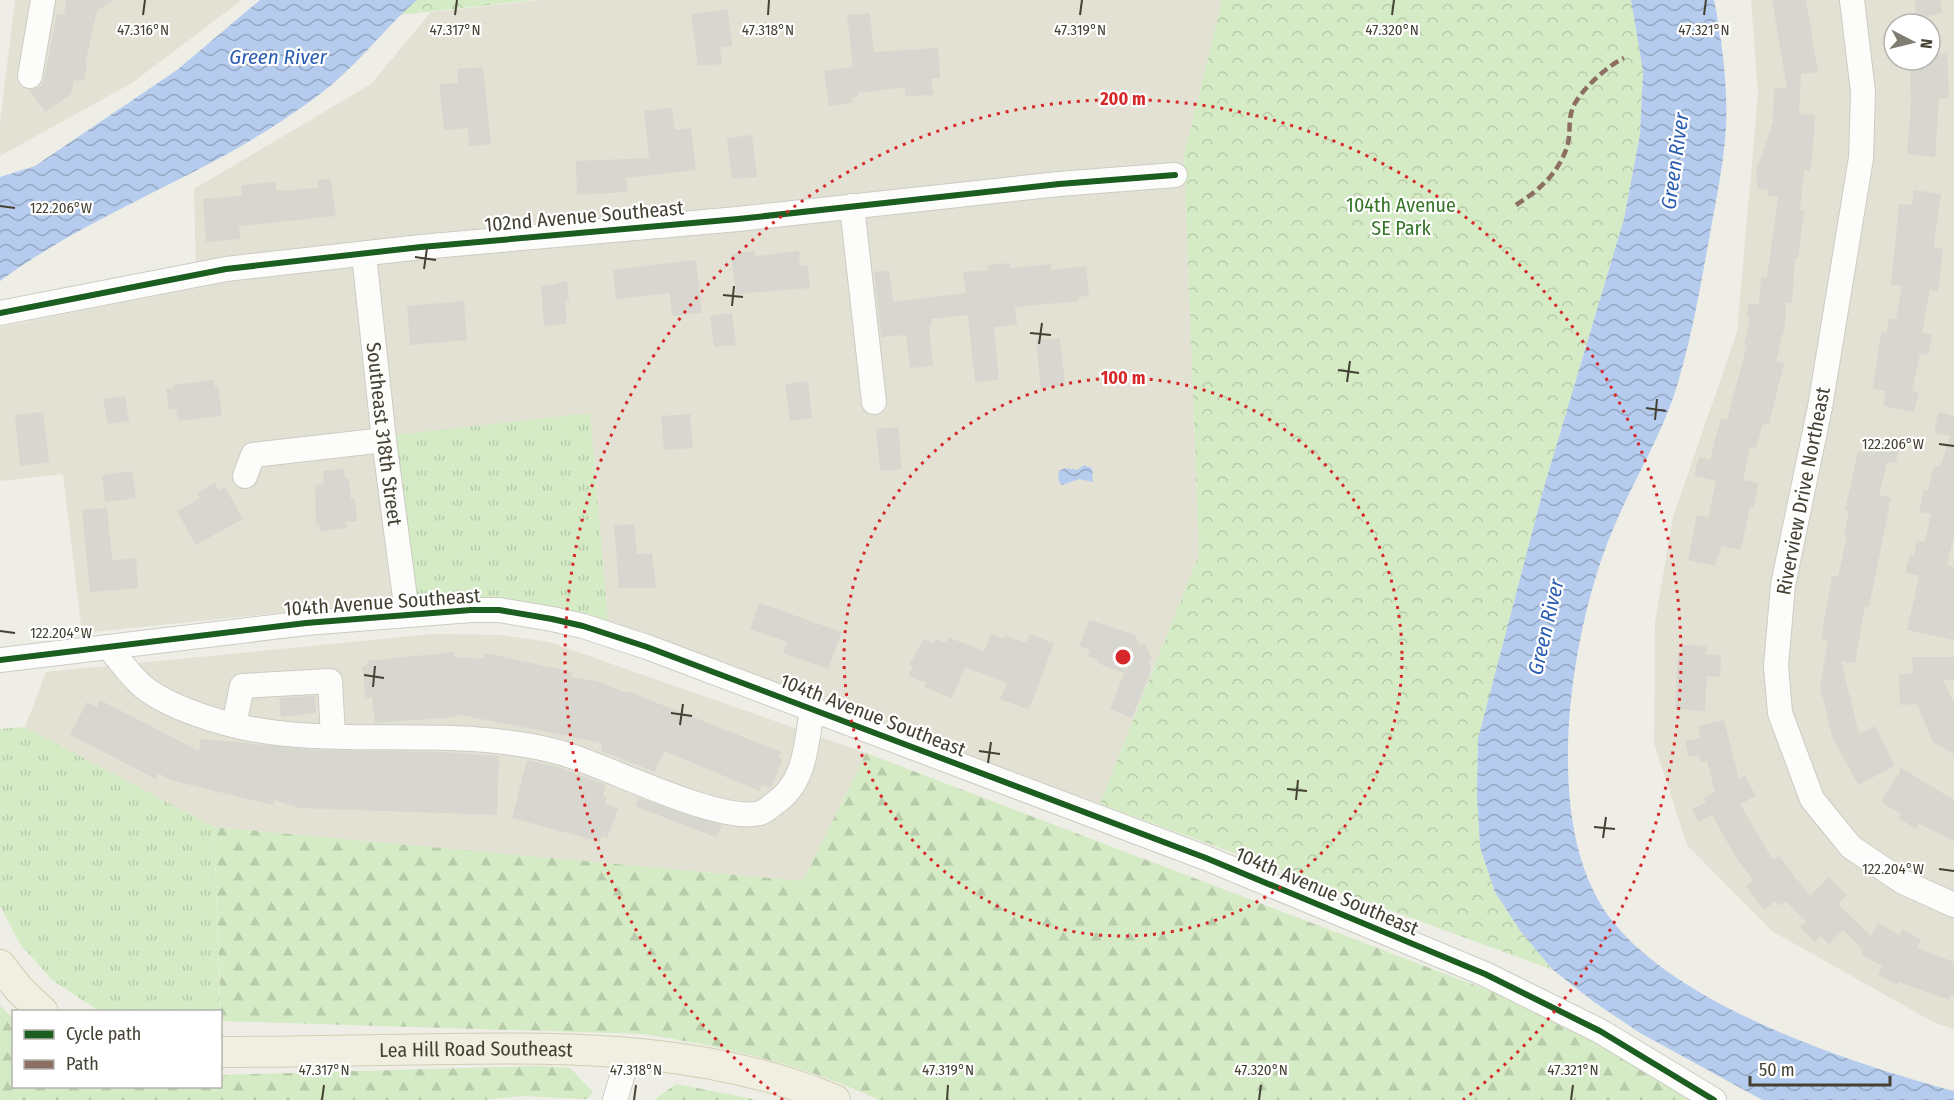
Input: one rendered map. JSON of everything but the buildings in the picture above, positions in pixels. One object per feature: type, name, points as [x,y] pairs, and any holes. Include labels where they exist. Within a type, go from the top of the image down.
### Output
[{"type":"main road","points":[[0,965],[18,990],[42,1010]]},
{"type":"main road","name":"Lea Hill Road Southeast","points":[[222,1052],[500,1048],[630,1053],[742,1070],[784,1080],[835,1100]]},
{"type":"street","points":[[30,76],[43,0]]},
{"type":"street","name":"Riverview Drive Northeast","points":[[1852,0],[1863,92],[1861,158],[1820,407],[1783,585],[1776,666],[1780,713],[1812,799],[1851,847],[1903,882],[1954,905]]},
{"type":"street","name":"102nd Avenue Southeast","points":[[0,313],[214,271],[1059,184],[1174,175]]},
{"type":"street","points":[[852,206],[874,402]]},
{"type":"street","name":"Southeast 318th Street","points":[[364,255],[384,440],[407,613]]},
{"type":"street","points":[[245,476],[253,455],[384,440]]},
{"type":"street","name":"104th Avenue Southeast","points":[[0,660],[407,613],[499,610],[583,626],[1206,858],[1485,974],[1600,1031],[1714,1100]]},
{"type":"street","points":[[108,647],[139,683],[170,704],[234,724],[333,736],[505,742],[562,753],[663,792],[735,814],[761,813],[789,794],[801,772],[812,710]]},
{"type":"street","points":[[234,724],[242,686],[330,681],[333,736]]},
{"type":"street","points":[[615,1100],[630,1053]]},
{"type":"shaded area","points":[[15,0],[242,0],[132,83],[0,156],[0,123]]},
{"type":"shaded area","points":[[541,0],[1222,0],[1184,156],[1199,554],[1100,804],[608,621],[590,413],[415,599],[82,633],[63,474],[0,481],[0,327],[227,282],[226,270],[196,274],[194,189],[371,84],[431,12]]},
{"type":"shaded area","points":[[1751,0],[1954,0],[1954,1029],[1935,1023],[1772,931],[1687,845],[1654,743],[1655,622],[1673,517],[1737,332],[1758,94]]},
{"type":"shaded area","points":[[433,634],[502,635],[549,642],[866,753],[803,881],[214,827],[25,727],[46,672]]},
{"type":"green space","points":[[417,0],[535,0],[399,15]]},
{"type":"green space","name":"104th Avenue SE Park","points":[[1222,0],[1631,0],[1643,71],[1640,134],[1624,219],[1544,487],[1478,740],[1477,795],[1495,892],[1521,932],[1553,970],[1100,804],[1199,554],[1184,156]]},
{"type":"green space","points":[[590,413],[608,621],[519,603],[477,598],[415,599],[394,435]]},
{"type":"green space","points":[[25,727],[214,827],[220,1010],[97,1010],[52,980],[20,944],[0,906],[0,729]]},
{"type":"green space","points":[[866,753],[1545,1012],[1693,1100],[879,1100],[822,1077],[763,1058],[703,1044],[642,1034],[222,1021],[214,827],[803,881]]},
{"type":"green space","points":[[0,1005],[12,1017],[12,1088],[222,1088],[222,1075],[538,1066],[570,1068],[593,1092],[589,1098],[585,1099],[522,1096],[482,1100],[0,1100]]},
{"type":"green space","points":[[676,1084],[758,1100],[654,1100]]},
{"type":"water","name":"Green River","points":[[260,0],[417,0],[341,76],[294,113],[206,165],[66,238],[0,281],[0,177],[35,166],[177,70]]},
{"type":"water","points":[[1631,0],[1714,0],[1724,63],[1726,127],[1722,167],[1693,325],[1679,379],[1664,420],[1609,539],[1582,629],[1573,681],[1568,735],[1569,789],[1576,839],[1591,885],[1614,923],[1644,953],[1682,981],[1724,1006],[1819,1048],[1954,1091],[1954,1100],[1763,1100],[1757,1097],[1640,1033],[1594,1002],[1553,970],[1521,932],[1495,892],[1480,847],[1477,795],[1478,739],[1544,487],[1624,219],[1640,134],[1643,71]]},
{"type":"water","points":[[1084,465],[1092,468],[1093,482],[1079,479],[1062,485],[1058,480],[1059,471],[1065,468],[1077,470]]},
{"type":"marked path","points":[[1516,205],[1540,187],[1563,157],[1568,142],[1572,110],[1580,96],[1602,73],[1624,58]]},
{"type":"cycle path","points":[[0,313],[226,269],[421,247],[738,219],[1059,184],[1175,175]]},
{"type":"cycle path","points":[[0,660],[306,623],[471,610],[499,610],[583,626],[647,647],[1206,858],[1485,974],[1600,1031],[1714,1100]]}]
